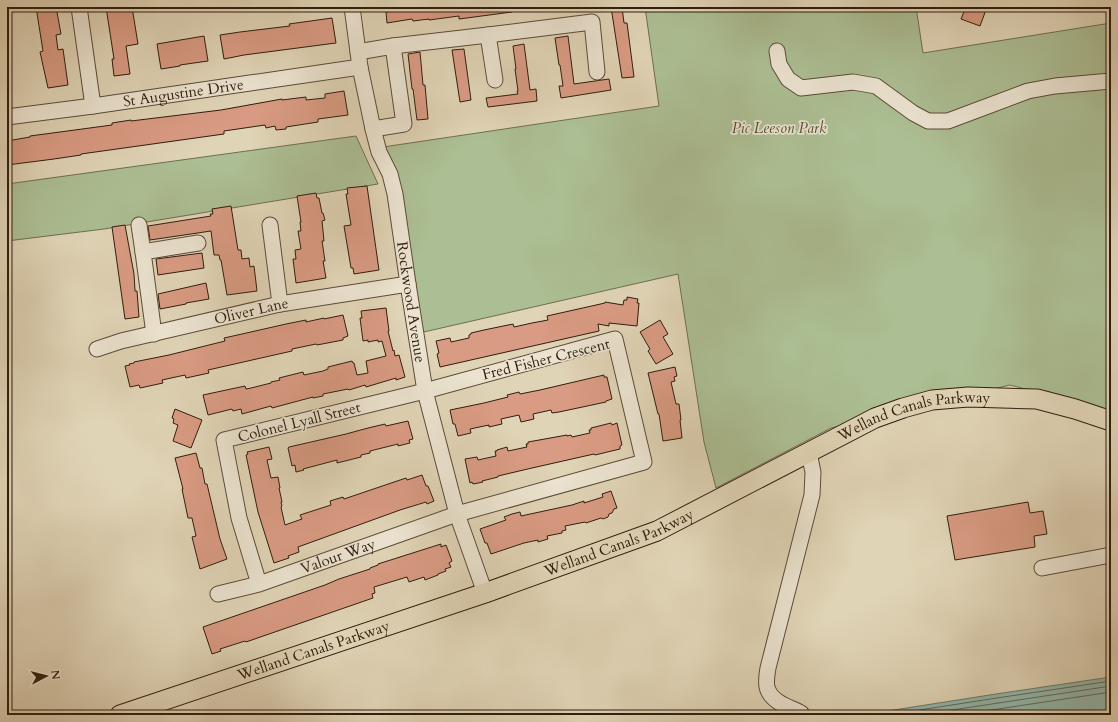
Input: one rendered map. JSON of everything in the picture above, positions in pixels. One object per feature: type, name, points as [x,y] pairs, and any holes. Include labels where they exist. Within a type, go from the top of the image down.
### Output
[{"type":"main road","name":"Welland Canals Parkway","points":[[120,715],[486,593],[657,531],[875,418],[902,408],[932,400],[968,397],[1037,399],[1076,409],[1111,421]]},
{"type":"street","points":[[79,7],[94,106]]},
{"type":"street","name":"Rockwood Avenue","points":[[352,7],[360,67],[373,129],[379,152],[390,174],[395,194],[425,391],[457,514],[486,593]]},
{"type":"street","points":[[358,52],[393,46],[592,22],[597,72]]},
{"type":"street","points":[[488,35],[495,80]]},
{"type":"street","points":[[373,129],[404,124],[393,46]]},
{"type":"street","points":[[777,51],[779,64],[788,79],[801,88],[853,82],[876,86],[913,113],[928,121],[948,121],[1028,91],[1055,86],[1111,81]]},
{"type":"street","name":"St Augustine Drive","points":[[7,117],[94,106],[360,67]]},
{"type":"street","points":[[139,225],[154,334]]},
{"type":"street","points":[[270,225],[280,304]]},
{"type":"street","points":[[143,252],[198,243]]},
{"type":"street","name":"Oliver Lane","points":[[97,349],[121,341],[280,304],[408,284]]},
{"type":"street","name":"Fred Fisher Crescent","points":[[425,391],[615,340],[644,462],[457,514]]},
{"type":"street","name":"Colonel Lyall Street","points":[[258,584],[239,518],[224,440],[425,391]]},
{"type":"street","points":[[801,713],[774,699],[768,689],[767,678],[768,668],[812,495],[813,472],[808,452]]},
{"type":"street","name":"Valour Way","points":[[218,594],[258,584],[457,514]]},
{"type":"street","points":[[1042,568],[1111,554]]},
{"type":"green space","name":"Pic Leeson Park","points":[[645,7],[916,7],[923,53],[1111,23],[1111,411],[1010,385],[831,428],[716,488],[704,442],[678,274],[415,334],[383,147],[659,106]]},
{"type":"green space","points":[[356,136],[378,184],[104,229],[7,241],[7,184]]},
{"type":"water","points":[[1111,677],[1111,715],[862,715],[996,694]]},
{"type":"building","points":[[36,7],[56,7],[61,34],[56,35],[58,50],[63,49],[68,85],[48,88],[40,52],[43,51]]},
{"type":"building","points":[[106,7],[132,7],[138,44],[126,46],[130,74],[114,76],[112,59],[114,59]]},
{"type":"building","points":[[428,7],[428,9],[445,7],[445,9],[465,7],[511,7],[512,12],[459,19],[459,16],[429,20],[413,21],[412,19],[387,23],[386,12]]},
{"type":"building","points":[[611,7],[622,7],[624,23],[627,23],[634,77],[622,78]]},
{"type":"building","points":[[966,7],[987,7],[980,26],[961,19]]},
{"type":"building","points":[[332,18],[336,43],[224,59],[220,35],[290,26],[289,24]]},
{"type":"building","points":[[204,36],[208,61],[161,69],[157,44]]},
{"type":"building","points":[[568,36],[574,84],[609,79],[611,90],[561,98],[559,86],[563,86],[555,38]]},
{"type":"building","points":[[524,44],[530,90],[536,89],[537,101],[488,107],[486,98],[518,94],[513,46]]},
{"type":"building","points":[[464,49],[471,100],[460,102],[452,50]]},
{"type":"building","points":[[420,52],[428,119],[417,120],[408,54]]},
{"type":"building","points":[[344,91],[348,115],[318,119],[318,122],[276,130],[275,126],[266,128],[265,125],[224,131],[224,134],[7,165],[7,141],[30,136],[112,125],[112,123],[131,120],[221,110],[282,99],[306,97],[306,100],[325,98],[325,94]]},
{"type":"building","points":[[367,186],[379,270],[354,274],[353,268],[351,268],[344,226],[351,225],[346,194],[348,194],[347,188]]},
{"type":"building","points":[[316,193],[317,198],[319,198],[325,220],[322,221],[324,241],[322,241],[326,278],[296,283],[293,259],[296,259],[295,250],[301,249],[298,231],[301,231],[301,222],[297,196]]},
{"type":"building","points":[[231,206],[238,250],[241,250],[242,259],[249,258],[250,267],[254,266],[257,291],[227,295],[221,260],[219,255],[214,255],[211,231],[150,240],[148,226],[211,216],[210,214],[213,214],[212,209]]},
{"type":"building","points":[[125,225],[134,274],[135,291],[137,291],[139,317],[125,319],[112,227]]},
{"type":"building","points":[[202,253],[204,268],[158,275],[156,259]]},
{"type":"building","points":[[206,283],[209,299],[160,309],[158,294]]},
{"type":"building","points":[[627,297],[638,299],[637,326],[609,323],[609,326],[598,324],[599,331],[440,367],[436,341],[450,338],[451,342],[469,338],[471,333],[484,330],[513,324],[514,327],[548,320],[547,316],[605,302],[623,305],[624,300],[627,300]]},
{"type":"building","points":[[386,308],[388,331],[393,351],[394,350],[395,356],[399,355],[405,377],[396,380],[396,378],[366,387],[365,385],[349,390],[323,394],[323,396],[313,397],[272,408],[271,406],[242,414],[241,409],[233,411],[232,409],[208,415],[203,395],[245,386],[246,389],[251,388],[280,380],[279,378],[303,372],[304,375],[323,371],[328,369],[328,367],[352,361],[354,363],[357,375],[368,373],[366,361],[386,356],[382,341],[363,341],[360,318],[362,318],[361,311]]},
{"type":"building","points":[[343,315],[348,336],[343,338],[343,340],[292,349],[292,351],[208,370],[209,373],[186,378],[185,375],[162,380],[163,383],[140,388],[139,385],[130,387],[125,366],[134,362],[225,341],[224,338],[286,324]]},
{"type":"building","points":[[660,320],[668,334],[663,337],[673,354],[656,364],[648,351],[650,349],[640,332]]},
{"type":"building","points":[[675,367],[677,376],[674,377],[675,381],[671,382],[676,404],[679,404],[682,438],[663,441],[659,414],[648,373]]},
{"type":"building","points":[[604,375],[604,377],[607,377],[612,399],[606,402],[559,412],[552,413],[551,410],[533,414],[534,419],[521,422],[519,415],[501,419],[502,424],[470,429],[471,433],[458,436],[455,424],[453,424],[450,410],[508,397],[507,395],[519,392],[520,394],[540,390]]},
{"type":"building","points":[[175,409],[202,420],[191,448],[173,441],[178,425],[173,423],[174,419],[172,418]]},
{"type":"building","points":[[408,421],[413,439],[409,440],[410,443],[398,446],[398,444],[370,451],[370,453],[361,455],[361,457],[337,463],[337,460],[296,472],[295,465],[292,466],[289,447],[385,424],[386,426]]},
{"type":"building","points":[[611,423],[612,425],[617,423],[622,445],[620,446],[620,449],[498,476],[482,481],[483,482],[473,484],[472,482],[470,483],[465,459],[477,457],[478,460],[496,456],[495,451],[497,450],[507,447],[508,451],[527,447],[526,444],[528,444],[528,442],[567,435],[571,435],[572,437],[590,433],[589,430],[591,430],[591,428]]},
{"type":"building","points":[[269,447],[272,459],[267,460],[271,478],[278,477],[282,502],[281,507],[285,525],[302,519],[300,515],[331,505],[330,501],[343,497],[344,499],[406,478],[407,480],[422,475],[434,501],[400,510],[298,547],[299,552],[288,556],[289,558],[274,563],[258,512],[246,455],[248,454],[247,452]]},
{"type":"building","points":[[196,453],[200,468],[202,468],[205,484],[207,484],[220,539],[227,559],[200,569],[192,537],[196,536],[192,518],[188,518],[183,489],[175,458]]},
{"type":"building","points":[[611,491],[617,508],[609,514],[608,517],[586,523],[565,526],[566,530],[562,531],[562,533],[547,536],[548,539],[538,542],[538,540],[524,543],[491,554],[480,529],[506,520],[504,517],[512,514],[520,512],[521,516],[584,501],[584,503],[603,497],[602,494]]},
{"type":"building","points":[[1028,502],[1030,513],[1043,511],[1047,534],[1034,536],[1035,547],[955,560],[947,516]]},
{"type":"building","points":[[441,544],[441,547],[446,545],[452,561],[449,563],[451,567],[445,569],[446,571],[438,575],[425,580],[424,577],[409,582],[407,577],[374,587],[375,593],[372,594],[373,598],[246,642],[245,641],[220,649],[221,651],[212,654],[203,627],[370,569],[378,564]]}]
